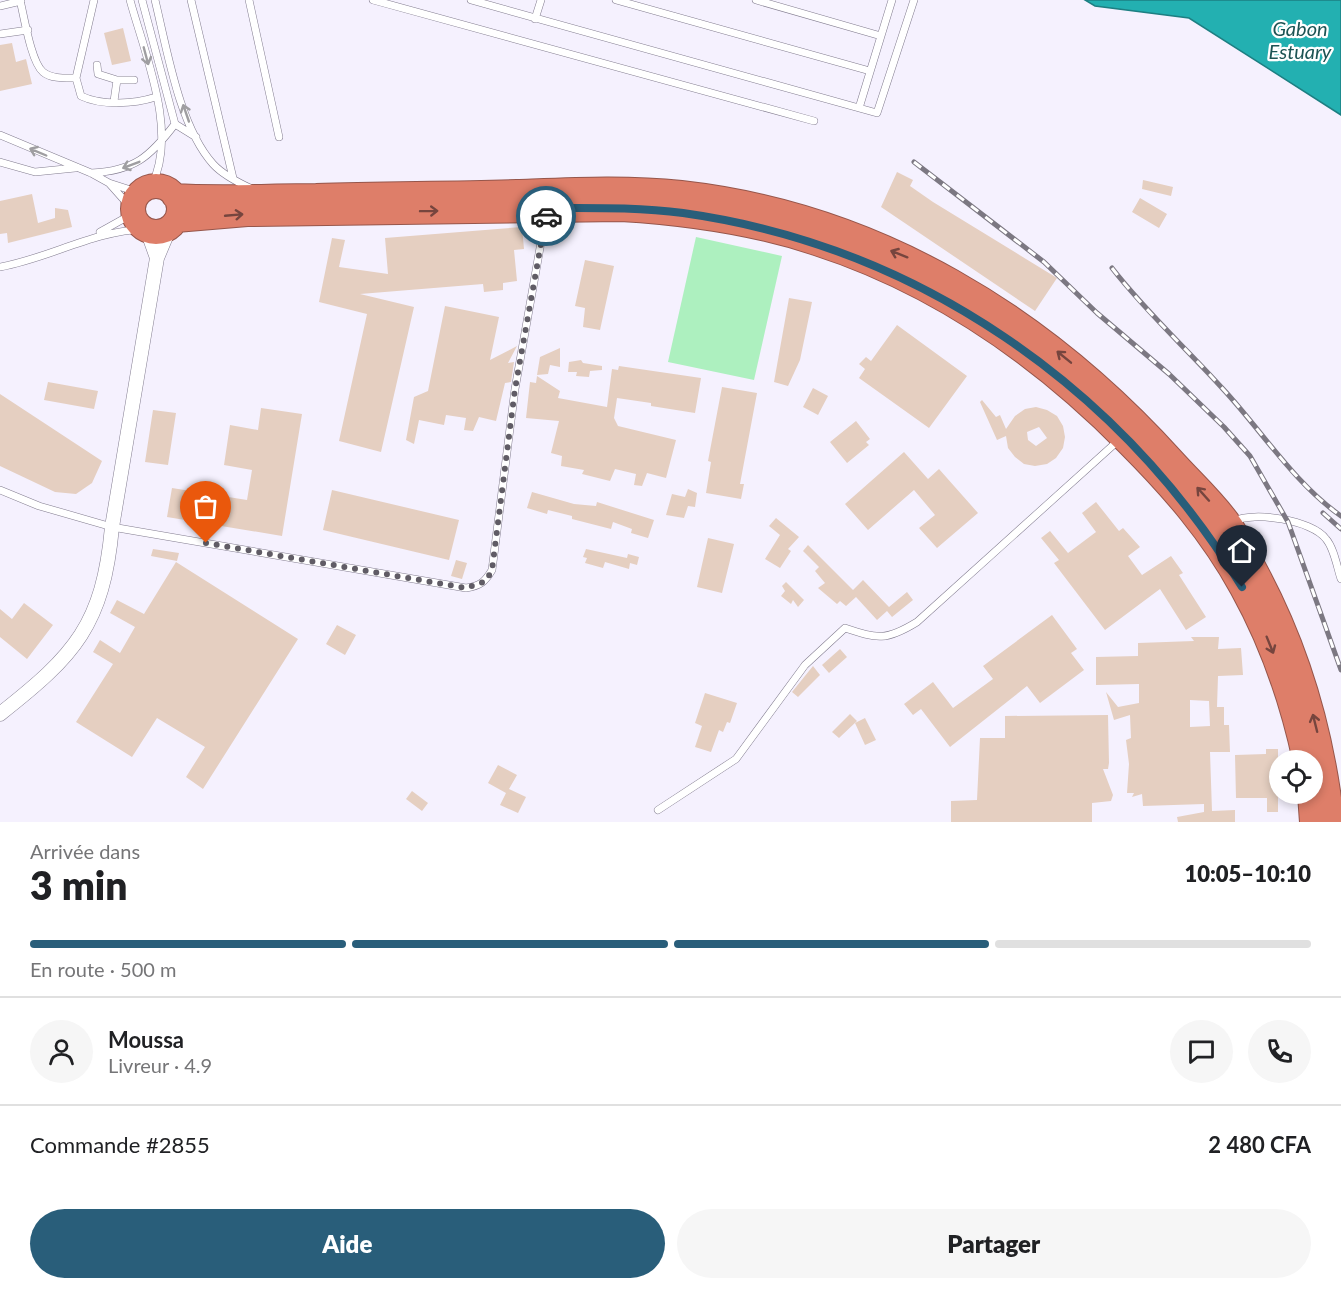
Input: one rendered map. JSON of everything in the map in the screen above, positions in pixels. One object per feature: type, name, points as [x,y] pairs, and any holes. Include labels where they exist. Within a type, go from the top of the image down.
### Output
[{"type":"highway","points":[[149,214],[247,214],[548,200],[644,191],[716,198],[790,215],[905,256],[979,296],[1018,321],[1096,384],[1216,544],[1242,587],[1282,675],[1302,750]]},
{"type":"highway","points":[[149,214],[179,212],[174,196],[548,200]]},
{"type":"highway","points":[[1129,429],[1229,523],[1261,582],[1291,645],[1311,707],[1324,792],[1332,822]]},
{"type":"highway","points":[[1312,822],[1324,792]]},
{"type":"street","points":[[149,214],[157,258]]},
{"type":"street","points":[[0,714],[55,669],[87,628],[108,569],[112,527],[157,258],[149,214]]},
{"type":"lane","points":[[94,0],[76,78],[81,96],[90,101],[139,102],[156,97]]},
{"type":"lane","points":[[130,0],[156,97],[163,140],[159,172],[149,214]]},
{"type":"lane","points":[[142,0],[175,124],[196,137]]},
{"type":"lane","points":[[155,0],[185,111],[196,137],[213,164],[233,178],[267,196]]},
{"type":"lane","points":[[191,0],[233,178]]},
{"type":"lane","points":[[249,0],[279,137]]},
{"type":"lane","points":[[373,0],[814,122]]},
{"type":"lane","points":[[471,0],[877,113],[914,0]]},
{"type":"lane","points":[[536,19],[541,0]]},
{"type":"lane","points":[[616,0],[870,71]]},
{"type":"lane","points":[[756,0],[881,36]]},
{"type":"lane","points":[[859,108],[891,0]]},
{"type":"lane","points":[[0,6],[21,1],[35,59],[43,72],[52,76],[76,78]]},
{"type":"lane","points":[[0,34],[28,30]]},
{"type":"lane","points":[[97,65],[98,74],[117,80],[134,80]]},
{"type":"lane","points":[[114,101],[117,80]]},
{"type":"lane","points":[[0,135],[75,168],[91,172],[110,172],[140,162],[151,154],[175,124]]},
{"type":"lane","points":[[0,162],[35,172],[75,168]]},
{"type":"lane","points":[[91,172],[149,214]]},
{"type":"lane","points":[[109,183],[149,214]]},
{"type":"lane","points":[[0,490],[39,506],[112,527],[466,588],[486,581],[492,570],[515,389],[548,200]]},
{"type":"lane","points":[[0,267],[59,251],[149,214]]},
{"type":"lane","points":[[96,235],[149,214]]},
{"type":"lane","points":[[658,810],[736,759],[805,665],[845,628],[874,638],[894,636],[917,622],[1129,429]]},
{"type":"lane","points":[[1229,523],[1250,515],[1308,525],[1327,539],[1341,579]]},
{"type":"green space","points":[[696,237],[782,256],[754,380],[668,362]]},
{"type":"water","name":"Gabon Estuary","points":[[1085,0],[1341,0],[1341,115],[1189,18],[1095,6]]},
{"type":"building","points":[[123,28],[131,61],[112,65],[104,33]]},
{"type":"building","points":[[12,43],[16,62],[26,59],[32,84],[0,91],[0,45]]},
{"type":"building","points":[[897,172],[913,180],[910,186],[933,202],[1057,278],[1035,311],[881,207]]},
{"type":"building","points":[[1143,180],[1173,187],[1171,196],[1142,189]]},
{"type":"building","points":[[32,194],[38,223],[55,218],[55,208],[68,210],[72,227],[8,243],[7,233],[0,234],[0,201]]},
{"type":"building","points":[[1140,198],[1167,214],[1159,228],[1132,212]]},
{"type":"building","points":[[522,227],[524,249],[514,250],[517,281],[503,283],[503,290],[484,292],[483,284],[360,294],[414,307],[381,452],[339,441],[367,314],[319,302],[332,238],[345,240],[339,267],[388,274],[385,238]]},
{"type":"building","points":[[585,260],[614,266],[600,330],[583,327],[585,308],[575,306]]},
{"type":"building","points":[[789,298],[812,302],[800,360],[788,386],[774,382]]},
{"type":"building","points":[[445,306],[499,317],[490,360],[517,346],[508,363],[514,362],[511,382],[505,383],[496,421],[479,417],[473,431],[464,430],[466,418],[446,415],[444,425],[419,420],[414,444],[406,440],[414,397],[428,391]]},
{"type":"building","points":[[897,325],[967,376],[929,428],[859,378],[865,369],[859,364],[866,357],[871,361]]},
{"type":"building","points":[[560,348],[560,367],[550,365],[548,374],[537,375],[540,357]]},
{"type":"building","points":[[581,360],[583,363],[602,366],[602,370],[590,371],[589,377],[576,376],[577,372],[568,372],[569,362]]},
{"type":"building","points":[[619,366],[701,378],[695,413],[617,398],[614,418],[618,426],[676,440],[666,478],[647,473],[642,486],[634,485],[636,474],[615,469],[610,481],[582,474],[584,470],[561,466],[562,456],[551,453],[559,421],[526,418],[530,382],[536,383],[537,376],[560,391],[558,398],[607,407],[612,369],[618,370]]},
{"type":"building","points":[[48,382],[98,391],[94,409],[44,400]]},
{"type":"building","points":[[722,387],[757,393],[740,484],[744,484],[741,499],[706,493],[711,462],[708,461]]},
{"type":"building","points":[[813,388],[828,396],[818,415],[803,407]]},
{"type":"building","points":[[0,394],[102,461],[92,483],[76,494],[55,492],[0,466]]},
{"type":"building","points":[[982,400],[996,417],[1000,415],[1006,429],[1015,416],[1025,409],[1036,407],[1047,410],[1057,416],[1063,426],[1065,437],[1063,448],[1056,458],[1047,464],[1035,466],[1024,464],[1008,448],[1006,436],[997,440],[980,402]],"holes":[[[1039,427],[1047,438],[1036,446],[1028,440],[1027,432]]]},
{"type":"building","points":[[261,408],[302,414],[282,536],[167,517],[172,488],[247,500],[252,470],[224,465],[230,425],[258,430]]},
{"type":"building","points":[[153,410],[176,413],[168,465],[145,462]]},
{"type":"building","points":[[856,421],[870,439],[866,442],[869,445],[847,463],[830,442]]},
{"type":"building","points":[[904,452],[928,479],[939,469],[978,513],[937,548],[919,528],[935,515],[914,490],[868,530],[845,504]]},
{"type":"building","points":[[688,489],[697,493],[695,507],[688,506],[684,518],[666,515],[672,494],[685,497]]},
{"type":"building","points":[[332,490],[459,520],[449,560],[323,530]]},
{"type":"building","points":[[532,492],[574,504],[596,506],[597,502],[654,520],[648,538],[631,533],[632,529],[613,522],[611,529],[548,510],[547,514],[527,508]]},
{"type":"building","points":[[1096,502],[1119,531],[1123,528],[1140,547],[1128,556],[1142,575],[1171,556],[1183,573],[1179,575],[1206,617],[1186,630],[1160,589],[1105,630],[1054,563],[1059,560],[1041,538],[1050,531],[1068,553],[1096,532],[1082,513]]},
{"type":"building","points":[[776,518],[799,537],[788,549],[791,551],[780,568],[765,559],[780,535],[769,526]]},
{"type":"building","points":[[708,538],[734,544],[722,593],[697,587]]},
{"type":"building","points":[[808,545],[853,590],[863,580],[889,607],[907,592],[913,600],[892,617],[887,611],[877,620],[856,597],[846,606],[840,601],[837,604],[818,588],[825,583],[815,571],[819,567],[803,551]]},
{"type":"building","points":[[153,549],[179,553],[177,561],[151,556]]},
{"type":"building","points":[[586,549],[627,558],[628,554],[639,557],[637,565],[630,563],[629,569],[605,562],[603,568],[585,563],[587,558],[583,557]]},
{"type":"building","points":[[456,560],[467,563],[462,579],[451,576]]},
{"type":"building","points":[[176,562],[298,639],[203,789],[186,777],[205,747],[157,718],[132,757],[76,722],[113,664],[93,652],[100,640],[120,653],[135,627],[110,613],[117,600],[144,614]]},
{"type":"building","points":[[786,582],[804,600],[798,607],[793,600],[791,604],[781,596],[785,591],[782,586]]},
{"type":"building","points":[[24,603],[53,625],[27,659],[0,637],[0,609],[12,619]]},
{"type":"building","points":[[1052,615],[1077,649],[1071,653],[1084,670],[1040,703],[1027,686],[950,747],[921,709],[913,715],[904,704],[933,682],[953,708],[993,679],[983,666]]},
{"type":"building","points":[[337,625],[356,635],[345,655],[326,644]]},
{"type":"building","points":[[1191,637],[1219,637],[1218,649],[1241,648],[1243,675],[1218,676],[1217,707],[1224,707],[1224,725],[1229,725],[1230,752],[1210,752],[1212,811],[1235,810],[1235,822],[1178,822],[1177,817],[1204,812],[1204,804],[1143,806],[1142,794],[1132,797],[1134,793],[1127,793],[1129,764],[1126,740],[1131,738],[1130,715],[1114,720],[1106,692],[1118,707],[1139,703],[1139,684],[1096,685],[1096,657],[1138,656],[1138,643],[1194,641]],"holes":[[[1190,700],[1209,701],[1210,726],[1190,727]]]},
{"type":"building","points":[[840,649],[847,657],[829,673],[822,665]]},
{"type":"building","points":[[813,666],[820,675],[798,697],[792,692]]},
{"type":"building","points":[[705,693],[737,703],[730,723],[727,722],[723,732],[719,730],[711,752],[695,747],[702,726],[695,723]]},
{"type":"building","points":[[850,714],[857,721],[839,738],[832,732]]},
{"type":"building","points":[[1108,715],[1109,763],[1108,769],[1103,769],[1113,795],[1111,801],[1092,803],[1092,822],[951,822],[951,801],[977,800],[980,738],[1005,738],[1005,716]]},
{"type":"building","points":[[865,718],[876,740],[865,745],[855,723]]},
{"type":"building","points":[[1266,749],[1278,749],[1269,750],[1269,804],[1278,804],[1278,812],[1267,812],[1267,798],[1236,798],[1235,755],[1266,754]]},
{"type":"building","points":[[498,765],[517,775],[509,789],[526,797],[518,813],[500,805],[506,793],[488,783]]},
{"type":"building","points":[[412,791],[428,803],[422,811],[406,799]]},
{"type":"railway","points":[[914,162],[1044,262],[1097,313],[1169,374],[1224,427],[1250,456],[1288,522],[1341,670]]},
{"type":"railway","points":[[1112,268],[1138,300],[1237,405],[1293,472],[1324,503],[1341,516]]},
{"type":"railway","points":[[1323,513],[1341,529]]},
{"type":"way so far","points":[[206,543],[466,588],[486,581],[492,570],[515,389],[546,216]]},
{"type":"route","points":[[546,216],[547,208],[621,208],[722,219],[816,243],[888,270],[950,301],[1019,346],[1102,416],[1184,501],[1216,544],[1242,587]]}]
